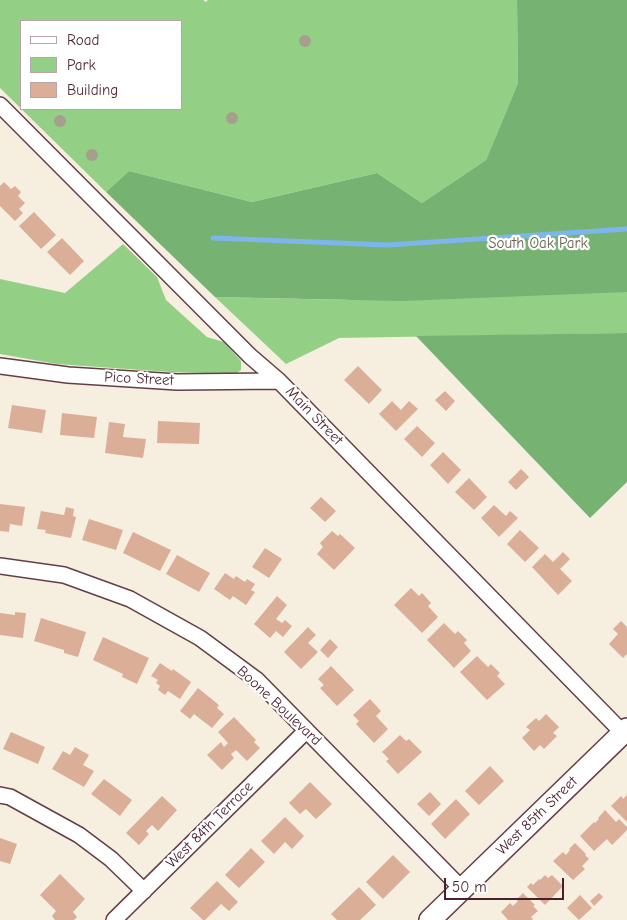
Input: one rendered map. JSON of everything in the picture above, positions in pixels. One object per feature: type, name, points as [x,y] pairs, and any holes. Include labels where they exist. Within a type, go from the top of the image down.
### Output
[{"type":"main road","name":"West 85th Street","points":[[430,920],[625,731]]},
{"type":"street","name":"Main Street","points":[[0,105],[243,349],[279,381],[625,731]]},
{"type":"street","name":"Pico Street","points":[[0,366],[68,375],[177,382],[279,381]]},
{"type":"street","name":"Boone Boulevard","points":[[0,566],[64,575],[130,599],[200,638],[256,680],[462,889]]},
{"type":"street","name":"West 84th Terrace","points":[[114,920],[306,730]]},
{"type":"street","points":[[0,795],[10,797],[79,835],[111,859],[144,891]]},
{"type":"green space","points":[[0,0],[203,0],[206,2],[208,0],[517,0],[518,83],[486,160],[422,203],[377,173],[252,202],[129,171],[106,192],[22,110],[182,110],[182,20],[20,20],[20,108],[0,88]]},
{"type":"green space","points":[[517,0],[627,0],[627,292],[402,301],[215,297],[106,192],[129,171],[252,202],[377,173],[422,203],[486,160],[518,83]]},
{"type":"green space","name":"South Oak Park","points":[[627,0],[627,333],[339,338],[286,364],[215,297],[349,300],[601,58]]},
{"type":"green space","points":[[123,244],[157,277],[166,300],[207,337],[224,342],[241,361],[241,370],[235,374],[170,372],[57,364],[0,354],[0,279],[65,293]]},
{"type":"green space","points":[[627,333],[627,482],[590,518],[416,336]]},
{"type":"building","points":[[4,182],[11,189],[15,186],[21,192],[18,196],[25,203],[19,209],[23,213],[15,221],[0,206],[0,186]]},
{"type":"building","points":[[34,212],[56,235],[41,249],[19,226]]},
{"type":"building","points":[[62,238],[84,261],[70,275],[47,252]]},
{"type":"building","points":[[358,366],[382,390],[369,404],[344,380]]},
{"type":"building","points":[[445,391],[455,401],[446,411],[435,400]]},
{"type":"building","points":[[392,401],[401,410],[409,401],[418,409],[396,431],[379,414]]},
{"type":"building","points":[[12,405],[46,410],[42,433],[8,428]]},
{"type":"building","points":[[62,413],[97,417],[94,438],[60,435]]},
{"type":"building","points":[[158,421],[200,423],[199,444],[157,443]]},
{"type":"building","points":[[109,422],[125,424],[123,437],[146,439],[143,458],[105,453]]},
{"type":"building","points":[[417,426],[435,443],[422,457],[404,439]]},
{"type":"building","points":[[443,452],[461,470],[448,484],[430,465]]},
{"type":"building","points":[[521,469],[529,477],[516,490],[508,482]]},
{"type":"building","points":[[469,478],[487,497],[474,510],[455,492]]},
{"type":"building","points":[[321,497],[336,511],[325,522],[310,508]]},
{"type":"building","points":[[0,504],[25,507],[22,526],[10,524],[9,532],[0,531]]},
{"type":"building","points":[[494,505],[506,516],[510,511],[518,518],[499,537],[481,518]]},
{"type":"building","points":[[66,507],[74,509],[73,516],[76,517],[71,538],[45,533],[46,530],[37,529],[41,511],[64,515]]},
{"type":"building","points":[[89,519],[123,530],[116,550],[82,540]]},
{"type":"building","points":[[520,530],[539,548],[525,562],[507,544]]},
{"type":"building","points":[[332,531],[338,536],[340,534],[355,548],[334,570],[317,554],[323,547],[320,543]]},
{"type":"building","points":[[133,532],[171,550],[160,571],[123,553]]},
{"type":"building","points":[[265,548],[282,559],[269,578],[252,567]]},
{"type":"building","points":[[563,552],[570,559],[560,569],[572,581],[558,595],[532,567],[545,554],[553,562]]},
{"type":"building","points":[[177,555],[210,573],[199,592],[166,574]]},
{"type":"building","points":[[225,573],[234,579],[236,576],[245,582],[247,579],[255,584],[251,590],[255,592],[246,605],[233,596],[230,600],[214,589]]},
{"type":"building","points":[[411,588],[419,596],[422,593],[431,603],[428,606],[438,617],[422,633],[394,605]]},
{"type":"building","points":[[277,596],[287,605],[276,619],[282,623],[285,620],[292,626],[283,637],[276,631],[270,638],[254,624]]},
{"type":"building","points":[[15,612],[26,613],[23,638],[0,635],[0,613],[15,615]]},
{"type":"building","points":[[41,618],[86,632],[78,657],[64,653],[64,650],[34,641]]},
{"type":"building","points":[[621,621],[627,627],[627,654],[623,658],[609,644],[618,634],[613,629]]},
{"type":"building","points":[[444,623],[455,634],[458,631],[467,640],[464,643],[471,651],[454,668],[427,640]]},
{"type":"building","points":[[308,627],[316,635],[308,643],[318,652],[301,669],[284,652]]},
{"type":"building","points":[[103,637],[149,658],[137,684],[122,677],[123,674],[93,660]]},
{"type":"building","points":[[330,639],[338,647],[328,658],[320,650]]},
{"type":"building","points":[[477,656],[488,667],[491,664],[500,673],[497,676],[505,684],[487,700],[460,672]]},
{"type":"building","points":[[160,663],[172,671],[173,669],[191,682],[180,699],[168,691],[165,695],[158,690],[160,686],[156,683],[158,680],[151,676]]},
{"type":"building","points":[[331,666],[354,690],[337,706],[320,688],[324,685],[318,679]]},
{"type":"building","points":[[198,688],[219,705],[217,708],[224,714],[212,728],[194,714],[190,719],[180,711]]},
{"type":"building","points":[[370,699],[381,711],[376,716],[388,729],[374,743],[356,724],[359,721],[353,715]]},
{"type":"building","points":[[546,714],[559,727],[553,733],[557,736],[544,749],[540,745],[534,751],[522,738],[530,730],[526,727],[536,718],[539,721]]},
{"type":"building","points":[[234,717],[256,740],[254,742],[260,748],[247,761],[236,750],[231,754],[234,758],[222,770],[207,755],[221,742],[224,747],[228,743],[218,732]]},
{"type":"building","points":[[11,732],[45,747],[38,764],[3,749]]},
{"type":"building","points":[[400,735],[406,741],[409,739],[422,752],[398,774],[386,761],[389,759],[382,752]]},
{"type":"building","points":[[75,747],[89,755],[83,765],[94,771],[84,787],[52,769],[63,751],[70,755]]},
{"type":"building","points":[[490,766],[504,781],[479,805],[465,791]]},
{"type":"building","points":[[104,779],[132,800],[120,816],[91,794]]},
{"type":"building","points":[[310,782],[332,804],[316,819],[306,809],[300,814],[289,803]]},
{"type":"building","points":[[430,792],[441,804],[429,816],[417,804]]},
{"type":"building","points":[[627,795],[627,822],[611,806],[621,796],[623,799]]},
{"type":"building","points":[[162,796],[177,810],[158,831],[152,825],[146,831],[149,834],[139,845],[126,833]]},
{"type":"building","points":[[456,799],[470,814],[445,839],[431,824]]},
{"type":"building","points":[[605,810],[616,822],[619,819],[627,827],[627,830],[612,845],[607,839],[594,851],[580,836],[599,819]]},
{"type":"building","points":[[285,817],[304,836],[292,849],[285,842],[274,854],[261,841]]},
{"type":"building","points":[[0,838],[17,844],[10,864],[0,861]]},
{"type":"building","points":[[575,843],[589,859],[582,866],[585,869],[573,880],[553,861],[563,852],[566,855]]},
{"type":"building","points":[[251,848],[265,862],[239,888],[225,875]]},
{"type":"building","points":[[393,855],[410,872],[383,899],[366,882]]},
{"type":"building","points":[[60,874],[85,899],[73,912],[77,917],[74,920],[55,920],[52,916],[56,911],[40,895]]},
{"type":"building","points":[[545,875],[548,878],[552,875],[563,886],[545,905],[527,887],[531,883],[533,885]]},
{"type":"building","points":[[217,881],[238,902],[229,911],[221,904],[203,920],[190,908]]},
{"type":"building","points":[[359,887],[376,905],[360,920],[337,920],[331,914]]},
{"type":"building","points":[[523,893],[535,905],[533,906],[538,911],[531,917],[532,920],[508,920],[501,912],[510,903],[513,906]]},
{"type":"building","points":[[599,893],[603,897],[594,906],[590,901]]},
{"type":"building","points":[[580,895],[592,908],[579,920],[567,908]]},
{"type":"waterway","points":[[213,238],[388,245],[627,229]]}]
